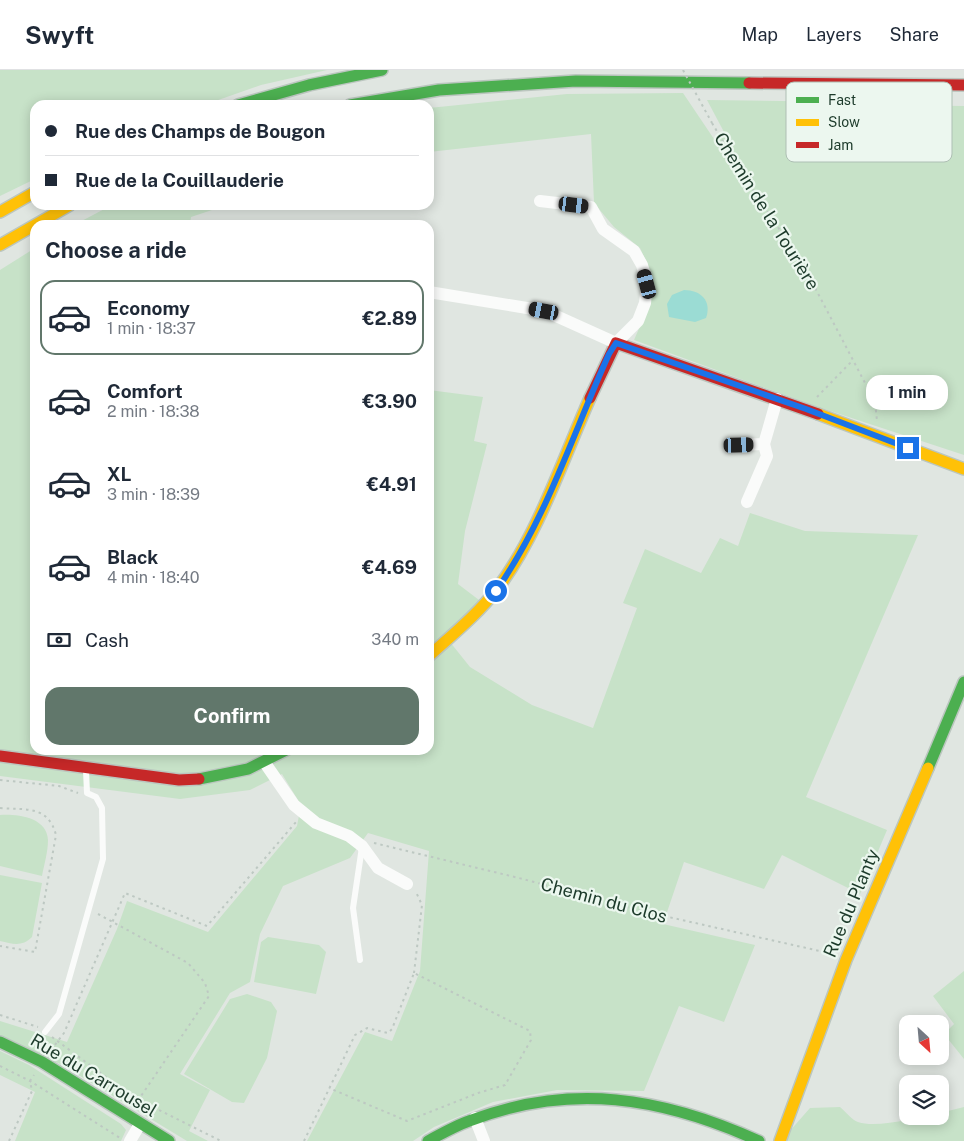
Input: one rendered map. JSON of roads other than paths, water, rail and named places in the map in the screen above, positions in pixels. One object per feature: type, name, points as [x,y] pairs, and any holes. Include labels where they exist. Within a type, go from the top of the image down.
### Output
[{"type":"main road","points":[[256,100],[309,85],[382,70]]},
{"type":"main road","points":[[379,100],[438,90],[576,81],[786,83]]},
{"type":"main road","points":[[0,212],[30,195]]},
{"type":"main road","points":[[44,220],[61,210]]},
{"type":"main road","points":[[58,220],[66,210]]},
{"type":"main road","points":[[0,245],[30,228]]},
{"type":"main road","points":[[0,257],[30,239]]},
{"type":"main road","points":[[434,651],[496,591],[510,571],[535,524],[609,354],[616,343],[806,409],[964,469]]},
{"type":"main road","name":"Rue du Planty","points":[[780,1141],[846,960],[964,682]]},
{"type":"main road","points":[[0,756],[179,780],[201,780],[241,773],[277,755]]},
{"type":"main road","name":"Rue du Carrousel","points":[[0,1042],[42,1062],[169,1141]]},
{"type":"main road","points":[[428,1141],[475,1118],[529,1103],[572,1098],[604,1098],[644,1102],[681,1110],[760,1141]]},
{"type":"street","points":[[434,293],[544,311],[616,343],[638,321],[645,303],[647,284],[642,265],[634,252],[603,229],[591,207],[540,201]]},
{"type":"street","points":[[746,502],[767,456],[764,444],[777,399]]},
{"type":"street","points":[[739,445],[764,444]]},
{"type":"street","points":[[265,762],[294,805],[316,823],[349,836],[362,846],[378,868],[407,884]]},
{"type":"street","points":[[475,1118],[484,1141]]},
{"type":"street","points":[[130,1141],[140,1124]]},
{"type":"lane","points":[[45,1032],[59,1014],[103,859],[102,808],[96,797],[86,793],[86,768]]},
{"type":"lane","points":[[360,960],[353,908],[362,846]]},
{"type":"water","points":[[684,290],[700,294],[704,298],[707,306],[706,318],[695,322],[669,317],[667,304],[672,295]]}]
